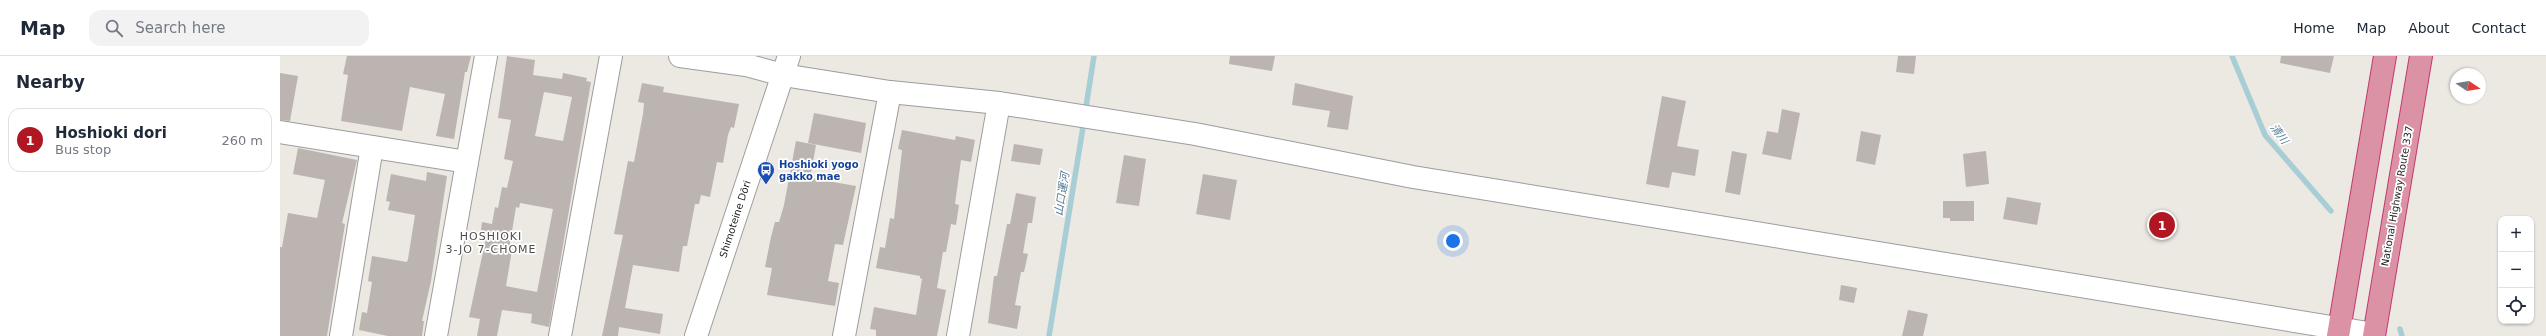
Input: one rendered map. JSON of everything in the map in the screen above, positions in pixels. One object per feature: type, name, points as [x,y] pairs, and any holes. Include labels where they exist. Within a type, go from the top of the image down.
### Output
[{"type":"highway","points":[[2339,332],[2385,56]]},
{"type":"highway","name":"National Highway Route 337","points":[[2374,335],[2421,56]]},
{"type":"street","points":[[436,336],[486,56]]},
{"type":"street","points":[[560,336],[611,56]]},
{"type":"street","points":[[680,56],[746,65],[786,65],[890,92],[998,103],[1196,134],[1413,177],[2339,332],[2374,335]]},
{"type":"street","name":"Shimoteine Dōri","points":[[696,336],[786,65]]},
{"type":"street","points":[[844,336],[890,92]]},
{"type":"street","points":[[958,336],[998,103]]},
{"type":"street","points":[[280,132],[467,162]]},
{"type":"street","points":[[341,336],[372,147]]},
{"type":"building","points":[[347,56],[471,56],[467,72],[465,72],[454,139],[436,136],[445,94],[410,87],[402,131],[341,121],[348,75],[343,74]]},
{"type":"building","points":[[507,56],[535,60],[533,75],[562,79],[563,73],[587,78],[586,81],[591,82],[549,327],[531,323],[532,314],[502,310],[497,336],[477,336],[480,319],[469,317],[486,238],[480,237],[482,222],[492,224],[495,207],[498,208],[502,187],[507,188],[513,161],[504,159],[511,120],[498,118]],"holes":[[[544,92],[572,97],[563,141],[535,136]],[[520,203],[553,209],[537,292],[506,286],[512,250],[509,249],[516,207],[519,208]]]},
{"type":"building","points":[[1230,56],[1275,56],[1272,71],[1229,64]]},
{"type":"building","points":[[1898,56],[1916,56],[1914,74],[1896,72]]},
{"type":"building","points":[[2281,56],[2334,56],[2330,73],[2280,63]]},
{"type":"building","points":[[280,73],[298,76],[290,121],[280,120]]},
{"type":"building","points":[[642,83],[664,87],[663,92],[739,104],[734,128],[731,127],[728,135],[723,163],[717,162],[710,197],[701,195],[699,204],[695,204],[687,246],[683,246],[679,272],[633,265],[625,308],[663,314],[660,334],[619,327],[618,336],[602,336],[623,235],[614,234],[628,161],[634,162],[643,114],[644,103],[638,102]]},
{"type":"building","points":[[1295,83],[1353,96],[1348,130],[1327,127],[1330,111],[1292,105]]},
{"type":"building","points":[[1662,96],[1686,101],[1677,146],[1699,150],[1695,176],[1672,172],[1669,188],[1646,184]]},
{"type":"building","points":[[1782,109],[1800,113],[1791,160],[1762,154],[1767,131],[1778,133]]},
{"type":"building","points":[[814,113],[866,123],[861,153],[808,143]]},
{"type":"building","points":[[902,130],[955,140],[956,136],[975,140],[971,162],[961,160],[955,204],[959,205],[956,225],[951,224],[946,252],[943,252],[937,288],[946,290],[937,336],[876,336],[876,330],[870,329],[874,307],[916,315],[922,279],[920,276],[876,268],[880,247],[885,248],[890,218],[894,219],[902,150],[898,149]]},
{"type":"building","points":[[1861,131],[1881,135],[1875,165],[1856,161]]},
{"type":"building","points":[[796,141],[816,145],[810,178],[856,186],[843,245],[835,244],[828,281],[839,283],[835,306],[767,295],[772,268],[765,267],[775,222],[779,222],[784,205]]},
{"type":"building","points":[[1014,144],[1043,149],[1040,165],[1011,161]]},
{"type":"building","points":[[298,148],[357,160],[342,223],[345,224],[327,336],[280,336],[280,247],[282,247],[288,213],[317,218],[325,180],[293,174]]},
{"type":"building","points":[[1732,151],[1747,154],[1740,195],[1725,192]]},
{"type":"building","points":[[1986,151],[1989,184],[1966,187],[1963,154]]},
{"type":"building","points":[[1124,155],[1146,159],[1139,206],[1116,203]]},
{"type":"building","points":[[427,172],[447,176],[431,281],[422,321],[424,321],[422,336],[388,336],[359,330],[362,312],[367,313],[372,282],[368,281],[372,256],[407,262],[408,259],[415,215],[388,210],[390,202],[386,201],[391,174],[426,181]]},
{"type":"building","points":[[1203,174],[1237,180],[1230,220],[1196,214]]},
{"type":"building","points":[[1016,193],[1036,197],[1032,223],[1028,223],[1023,253],[1028,254],[1024,272],[1021,272],[1015,305],[1021,306],[1017,329],[988,323],[994,276],[997,276],[1007,224],[1010,224]]},
{"type":"building","points":[[2007,197],[2041,203],[2037,225],[2003,219]]},
{"type":"building","points":[[1943,201],[1974,201],[1974,221],[1950,221],[1950,218],[1943,218]]},
{"type":"building","points":[[1841,285],[1857,288],[1854,303],[1839,300]]},
{"type":"building","points":[[1908,310],[1928,314],[1923,336],[1902,336]]},
{"type":"waterway","name":"山口運河","points":[[1085,113],[1094,56]]},
{"type":"waterway","name":"清川","points":[[2232,56],[2265,135],[2331,211]]},
{"type":"waterway","name":"山口運河","points":[[1049,336],[1084,121]]},
{"type":"waterway","name":"清川","points":[[2400,329],[2402,336]]},
{"type":"place","name":"Hoshioki yogo gakko mae","points":[[766,185]]},
{"type":"place","name":"Hoshioki dori","points":[[2162,225]]},
{"type":"district","name":"HOSHIOKI 3-JO 7-CHOME","points":[[491,242]]}]
